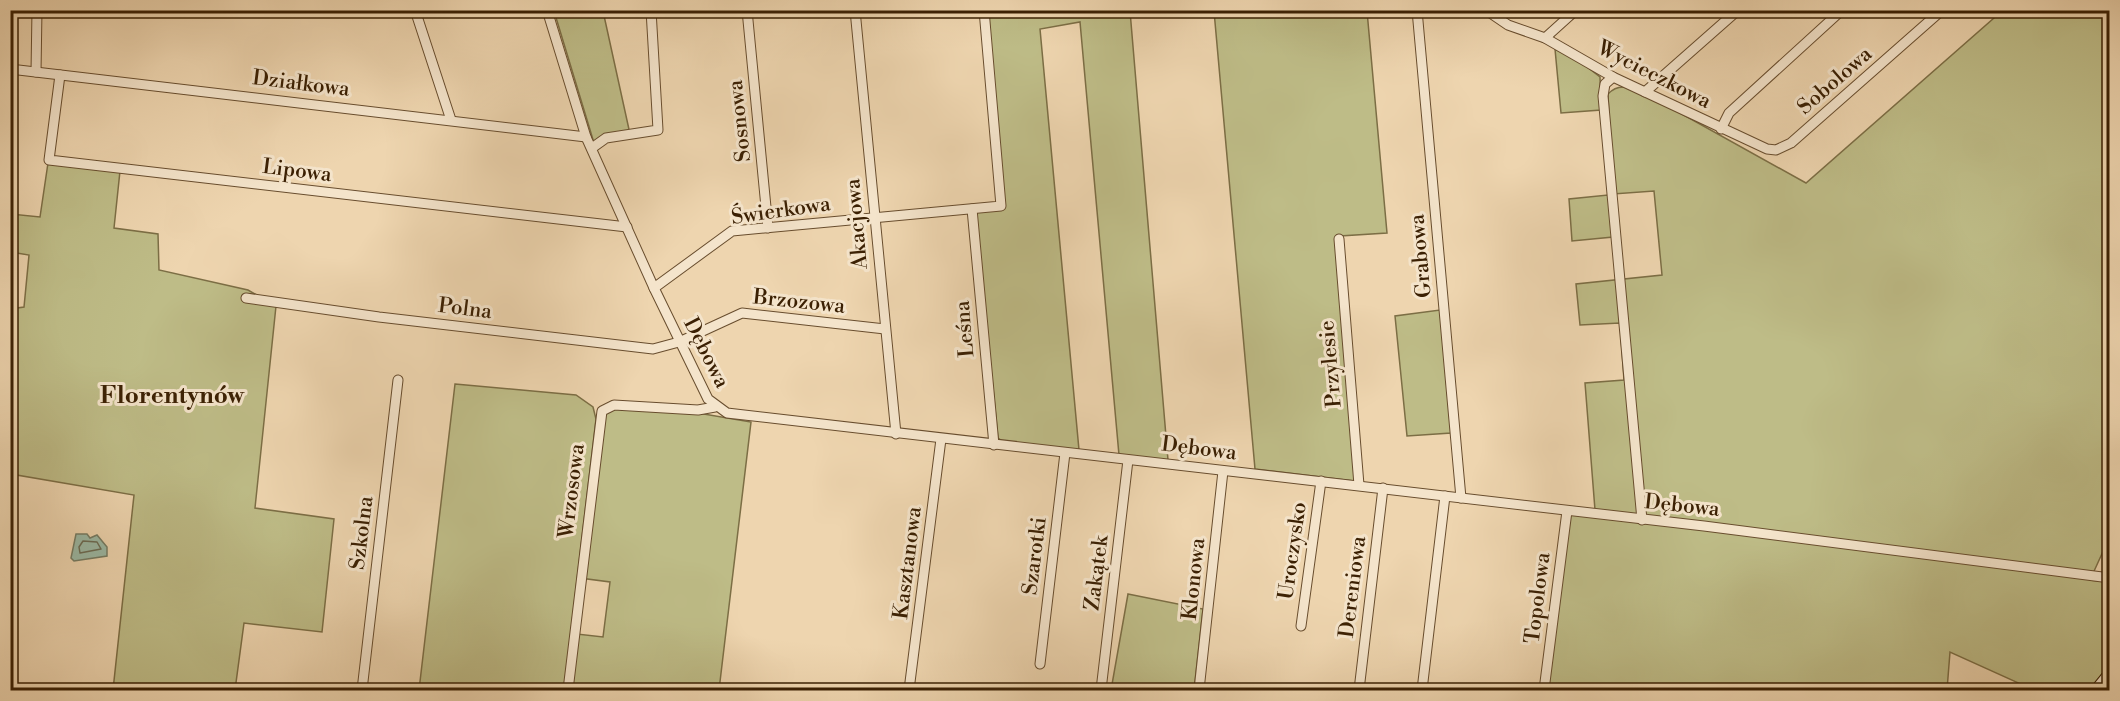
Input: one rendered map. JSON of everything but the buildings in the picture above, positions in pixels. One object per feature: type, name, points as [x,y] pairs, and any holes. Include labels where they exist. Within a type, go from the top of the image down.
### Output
[{"type":"main road","points":[[2097,690],[2109,674]]},
{"type":"street","points":[[36,72],[37,10]]},
{"type":"street","points":[[416,10],[451,120]]},
{"type":"street","name":"Dębowa","points":[[547,10],[586,137],[679,342],[708,399],[715,407],[727,413],[1359,485],[2109,578]]},
{"type":"street","points":[[592,148],[606,138],[658,130],[651,10]]},
{"type":"street","name":"Sosnowa","points":[[747,10],[768,228]]},
{"type":"street","name":"Akacjowa","points":[[855,10],[896,434]]},
{"type":"street","name":"Świerkowa","points":[[654,288],[732,231],[1001,206],[984,10]]},
{"type":"street","name":"Grabowa","points":[[1417,10],[1461,498]]},
{"type":"street","name":"Wycieczkowa","points":[[1486,10],[1508,25],[1545,38],[1613,76],[1721,129],[1767,149],[1776,150]]},
{"type":"street","points":[[1545,38],[1576,10]]},
{"type":"street","points":[[1645,92],[1738,10]]},
{"type":"street","points":[[1721,129],[1729,113],[1842,10]]},
{"type":"street","name":"Sobolowa","points":[[1776,150],[1791,143],[1942,10]]},
{"type":"street","name":"Działkowa","points":[[10,69],[586,137]]},
{"type":"street","name":"Lipowa","points":[[60,75],[49,160],[627,227]]},
{"type":"street","points":[[1613,76],[1605,84],[1603,96],[1642,520]]},
{"type":"street","name":"Leśna","points":[[972,209],[994,445]]},
{"type":"street","name":"Przylesie","points":[[1340,239],[1359,485]]},
{"type":"street","name":"Polna","points":[[246,298],[379,317],[653,349],[679,342]]},
{"type":"street","name":"Brzozowa","points":[[679,342],[742,313],[885,329]]},
{"type":"street","name":"Szkolna","points":[[362,690],[398,380]]},
{"type":"street","name":"Wrzosowa","points":[[568,690],[602,411],[615,405],[698,410],[715,407]]},
{"type":"street","name":"Kasztanowa","points":[[909,690],[941,439]]},
{"type":"street","name":"Szarotki","points":[[1040,664],[1065,453]]},
{"type":"street","name":"Zakątek","points":[[1101,690],[1128,460]]},
{"type":"street","name":"Klonowa","points":[[1199,690],[1214,576],[1223,471]]},
{"type":"street","name":"Uroczysko","points":[[1301,626],[1321,481]]},
{"type":"street","name":"Dereniowa","points":[[1359,690],[1383,488]]},
{"type":"street","points":[[1422,690],[1445,496]]},
{"type":"street","name":"Topolowa","points":[[1544,690],[1567,511]]},
{"type":"shaded area","points":[[554,11],[603,11],[630,134],[594,143]]},
{"type":"shaded area","points":[[986,11],[1130,11],[1168,460],[1119,455],[1080,22],[1040,29],[1079,450],[1002,441],[998,438],[975,210],[1003,207]]},
{"type":"shaded area","points":[[1214,11],[1367,11],[1387,233],[1340,236],[1357,479],[1354,481],[1255,469]]},
{"type":"shaded area","points":[[2002,11],[2109,11],[2110,536],[2090,580],[2109,582],[2110,665],[2089,690],[2034,690],[1950,652],[1947,690],[1546,690],[1568,514],[1595,510],[1585,383],[1624,380],[1620,323],[1580,325],[1576,284],[1662,275],[1654,191],[1613,194],[1608,94],[1622,87],[1646,94],[1806,183]]},
{"type":"shaded area","points":[[1555,49],[1578,60],[1600,77],[1601,110],[1561,113]]},
{"type":"shaded area","points":[[48,163],[120,171],[114,228],[158,234],[159,270],[248,290],[276,306],[255,508],[334,519],[322,632],[244,623],[235,690],[113,690],[134,495],[11,474],[10,309],[24,307],[29,255],[11,252],[11,214],[40,217]]},
{"type":"shaded area","points":[[1608,195],[1613,237],[1572,241],[1569,199]]},
{"type":"shaded area","points":[[1440,310],[1451,433],[1407,436],[1395,316]]},
{"type":"shaded area","points":[[455,384],[576,395],[593,407],[596,419],[564,690],[419,690]]},
{"type":"shaded area","points":[[615,407],[698,413],[751,422],[719,690],[570,690],[577,634],[603,637],[610,582],[580,578],[604,416]]},
{"type":"shaded area","points":[[1128,594],[1203,609],[1194,690],[1111,690]]},
{"type":"water","points":[[76,534],[87,534],[90,538],[97,535],[107,547],[107,556],[74,561],[71,558]]},
{"type":"district","name":"Florentynów","points":[[172,396]]}]
